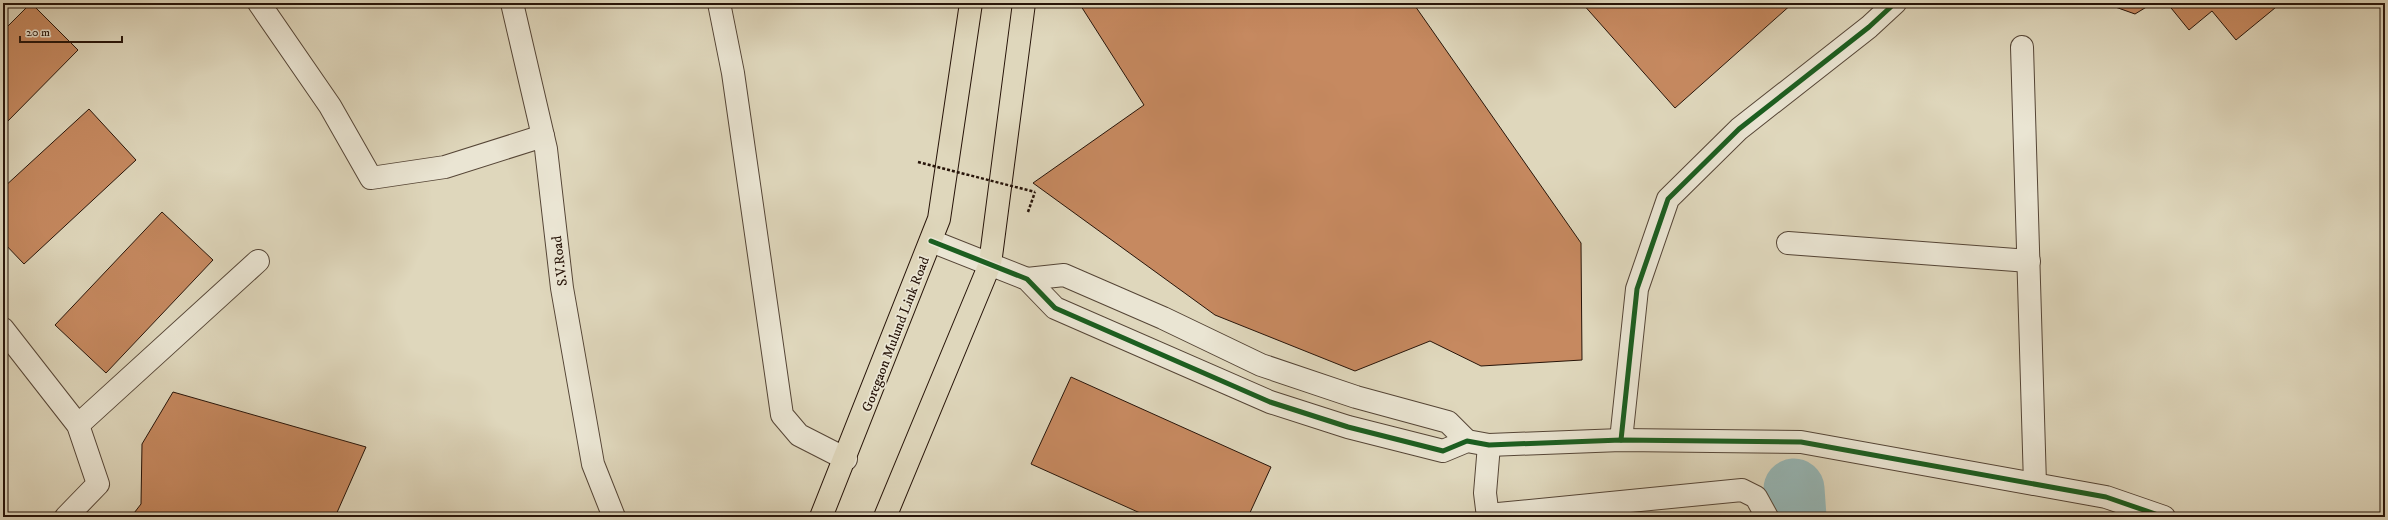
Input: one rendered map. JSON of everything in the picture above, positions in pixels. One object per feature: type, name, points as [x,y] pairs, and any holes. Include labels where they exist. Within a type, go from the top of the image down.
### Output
[{"type":"main road","name":"Goregaon Mulund Link Road","points":[[821,517],[846,459],[939,219],[971,3]]},
{"type":"main road","points":[[884,517],[990,264],[1024,3]]},
{"type":"street","points":[[259,3],[330,106],[371,178],[445,167],[543,136]]},
{"type":"street","name":"S.V.Road","points":[[512,3],[543,136],[562,288],[593,464],[614,517]]},
{"type":"street","points":[[719,3],[733,73],[782,415],[799,435],[846,459]]},
{"type":"street","points":[[1621,440],[1637,289],[1668,199],[1739,129],[1869,27],[1895,3]]},
{"type":"street","points":[[2022,47],[2035,484]]},
{"type":"street","points":[[931,241],[1027,279],[1055,308],[1078,317],[1174,362],[1270,402],[1348,427],[1443,451],[1467,441],[1489,445],[1621,440],[1801,442],[2106,497],[2164,517]]},
{"type":"street","points":[[1788,243],[2029,261]]},
{"type":"street","points":[[78,425],[258,261]]},
{"type":"street","points":[[1027,279],[1064,275],[1163,318],[1261,365],[1356,397],[1448,422],[1467,441]]},
{"type":"street","points":[[1078,317],[1091,287]]},
{"type":"street","points":[[3,329],[78,425],[98,484],[66,517]]},
{"type":"street","points":[[1348,427],[1356,397]]},
{"type":"street","points":[[1489,445],[1485,493],[1488,516],[1742,490],[1756,497],[1768,517]]},
{"type":"path","points":[[918,162],[1035,192]]},
{"type":"building","points":[[31,3],[78,50],[3,126],[3,31]]},
{"type":"building","points":[[1079,3],[1413,3],[1581,243],[1582,360],[1481,366],[1430,341],[1355,371],[1215,315],[1033,183],[1144,105]]},
{"type":"building","points":[[1582,3],[1793,3],[1675,108]]},
{"type":"building","points":[[2104,3],[2153,3],[2135,14]]},
{"type":"building","points":[[2167,3],[2281,3],[2236,40],[2212,11],[2189,30]]},
{"type":"building","points":[[89,109],[136,160],[24,264],[3,242],[3,188]]},
{"type":"building","points":[[162,212],[213,260],[106,373],[55,325]]},
{"type":"building","points":[[1071,377],[1271,467],[1248,517],[1149,517],[1031,464]]},
{"type":"building","points":[[173,392],[366,447],[335,517],[131,517],[141,504],[142,444]]},
{"type":"waterway","points":[[1794,489],[1796,517]]},
{"type":"cycle path","points":[[1621,440],[1637,289],[1668,199],[1739,129],[1869,27],[1895,3]]},
{"type":"cycle path","points":[[931,241],[1027,279],[1055,308],[1270,402],[1348,427],[1443,451],[1467,441],[1489,445],[1621,440],[1801,442],[2106,497],[2164,517]]}]
